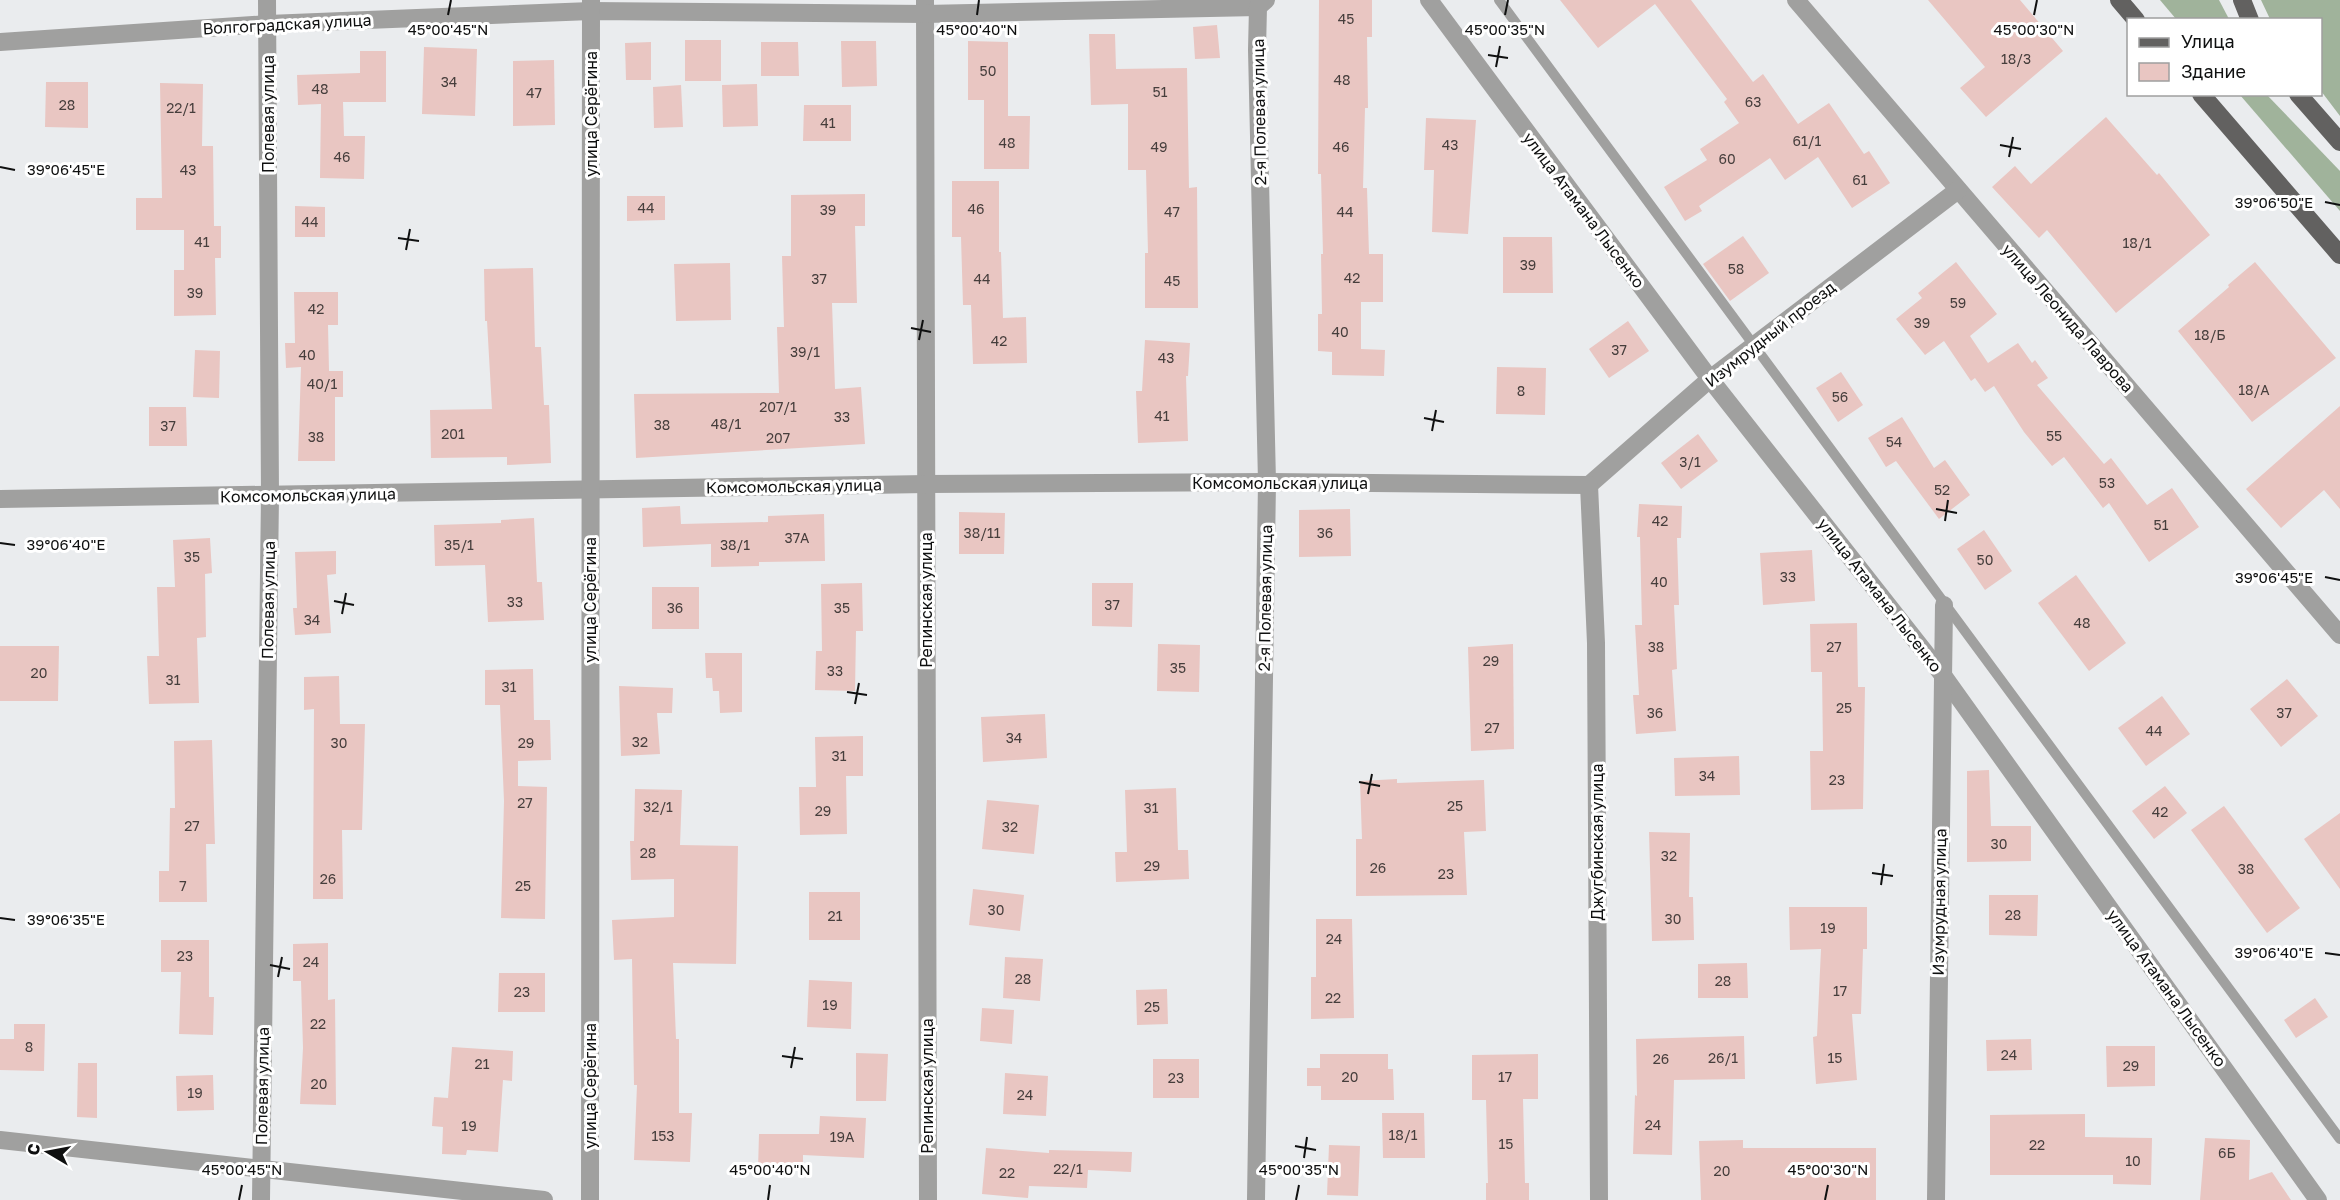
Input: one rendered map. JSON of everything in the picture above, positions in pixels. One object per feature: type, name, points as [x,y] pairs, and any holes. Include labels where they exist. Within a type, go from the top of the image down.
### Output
[{"type":"main road","points":[[2119,0],[2134,18]]},
{"type":"main road","points":[[2242,0],[2249,18]]},
{"type":"main road","points":[[2203,96],[2340,255]]},
{"type":"main road","points":[[2300,96],[2340,142]]},
{"type":"street","name":"Полевая улица","points":[[261,1200],[270,495],[267,0]]},
{"type":"street","name":"улица Атамана Лысенко","points":[[1429,0],[1710,379],[1942,674],[2318,1200]]},
{"type":"street","name":"улица Леонида Лаврова","points":[[1796,0],[2340,635]]},
{"type":"street","name":"Волгоградская улица","points":[[0,42],[591,5],[925,7],[1262,3]]},
{"type":"street","name":"2-я Полевая улица","points":[[1256,1200],[1267,482],[1257,61],[1262,3]]},
{"type":"street","name":"улица Серёгина","points":[[590,1200],[591,5]]},
{"type":"street","name":"Репинская улица","points":[[925,7],[928,1200]]},
{"type":"street","name":"Изумрудный проезд","points":[[1589,485],[1710,379],[1958,190]]},
{"type":"street","name":"Комсомольская улица","points":[[0,499],[926,484],[1267,482],[1589,485]]},
{"type":"street","name":"Джугбинская улица","points":[[1589,485],[1596,643],[1599,1200]]},
{"type":"street","name":"Изумрудная улица","points":[[1936,1200],[1944,605]]},
{"type":"street","points":[[0,1140],[544,1200]]},
{"type":"lane","points":[[1499,0],[2340,1139]]},
{"type":"green space","points":[[2160,0],[2219,0],[2228,18],[2175,18]]},
{"type":"green space","points":[[2261,0],[2340,0],[2340,116],[2322,92],[2322,18],[2270,18]]},
{"type":"green space","points":[[2241,96],[2268,96],[2340,171],[2340,211]]},
{"type":"building","points":[[1319,0],[1372,0],[1372,37],[1367,37],[1368,108],[1365,108],[1363,188],[1367,188],[1369,254],[1383,254],[1383,302],[1361,302],[1361,349],[1385,350],[1384,376],[1332,375],[1332,352],[1318,351],[1318,314],[1322,314],[1321,254],[1323,254],[1321,174],[1318,174]]},
{"type":"building","points":[[1560,0],[1691,0],[1753,82],[1763,74],[1798,124],[1829,103],[1864,154],[1869,151],[1890,183],[1852,208],[1818,157],[1785,180],[1770,158],[1699,206],[1702,211],[1685,221],[1664,187],[1707,160],[1700,149],[1739,123],[1724,102],[1727,99],[1655,4],[1598,48]]},
{"type":"building","points":[[1928,0],[2020,0],[2063,51],[1986,117],[1960,88],[1985,67]]},
{"type":"building","points":[[1217,25],[1220,58],[1195,59],[1193,27]]},
{"type":"building","points":[[1089,34],[1115,34],[1116,69],[1187,68],[1189,188],[1197,187],[1198,308],[1145,308],[1145,253],[1148,253],[1146,170],[1128,170],[1128,104],[1091,105]]},
{"type":"building","points":[[685,40],[721,40],[721,81],[685,81]]},
{"type":"building","points":[[841,41],[876,41],[877,86],[842,87]]},
{"type":"building","points":[[968,41],[1008,42],[1008,116],[1030,116],[1029,169],[984,169],[984,100],[968,100]]},
{"type":"building","points":[[651,42],[651,80],[626,80],[625,43]]},
{"type":"building","points":[[761,42],[798,42],[799,76],[761,76]]},
{"type":"building","points":[[424,47],[477,49],[475,116],[422,114]]},
{"type":"building","points":[[360,51],[386,51],[386,102],[343,102],[344,136],[365,136],[364,179],[320,178],[321,104],[298,105],[297,75],[360,73]]},
{"type":"building","points":[[554,60],[555,125],[513,126],[513,61]]},
{"type":"building","points":[[46,82],[88,82],[88,128],[45,127]]},
{"type":"building","points":[[160,83],[203,84],[202,146],[213,146],[214,226],[221,226],[221,258],[215,258],[216,315],[174,316],[174,270],[184,270],[184,230],[136,230],[136,198],[162,198]]},
{"type":"building","points":[[757,84],[758,126],[723,127],[722,85]]},
{"type":"building","points":[[681,85],[683,127],[654,128],[653,87]]},
{"type":"building","points":[[804,105],[851,105],[851,141],[803,141]]},
{"type":"building","points":[[2106,117],[2157,175],[2159,173],[2210,235],[2116,313],[2047,230],[2039,238],[1992,187],[2015,166],[2031,184]]},
{"type":"building","points":[[1426,118],[1476,120],[1468,234],[1432,232],[1434,170],[1424,170]]},
{"type":"building","points":[[952,181],[999,181],[999,252],[1001,252],[1003,318],[1026,317],[1027,363],[973,364],[971,305],[963,305],[961,237],[952,237]]},
{"type":"building","points":[[865,194],[865,226],[855,226],[857,303],[832,303],[835,389],[861,387],[865,444],[636,458],[634,394],[779,393],[777,327],[784,327],[782,256],[791,256],[791,195]]},
{"type":"building","points":[[627,196],[665,196],[665,220],[627,221]]},
{"type":"building","points":[[295,206],[325,207],[325,237],[295,237]]},
{"type":"building","points":[[1743,236],[1769,273],[1730,301],[1703,264]]},
{"type":"building","points":[[1503,237],[1552,237],[1553,293],[1503,293]]},
{"type":"building","points":[[1956,262],[1997,314],[1970,336],[1988,363],[2018,343],[2032,363],[2035,360],[2048,378],[2037,385],[2104,464],[2111,458],[2147,505],[2172,488],[2199,527],[2149,562],[2109,503],[2103,508],[2064,457],[2052,466],[2024,432],[1994,386],[1985,392],[1975,378],[1971,381],[1944,341],[1925,355],[1896,319],[1922,298],[1918,293]]},
{"type":"building","points":[[2255,262],[2336,358],[2252,422],[2178,331]]},
{"type":"building","points":[[730,263],[731,320],[676,321],[674,264]]},
{"type":"building","points":[[533,268],[535,347],[541,347],[544,405],[549,405],[551,463],[507,465],[507,457],[431,458],[430,410],[492,409],[487,321],[485,321],[484,269]]},
{"type":"building","points":[[294,292],[338,292],[338,325],[328,325],[329,371],[343,371],[343,397],[335,397],[335,461],[298,461],[301,367],[286,368],[285,343],[295,343]]},
{"type":"building","points":[[1628,321],[1649,351],[1609,378],[1589,349]]},
{"type":"building","points":[[1145,340],[1190,343],[1188,376],[1186,376],[1188,441],[1138,443],[1136,391],[1142,391]]},
{"type":"building","points":[[195,350],[220,351],[219,398],[193,397]]},
{"type":"building","points":[[1497,367],[1546,368],[1545,415],[1496,414]]},
{"type":"building","points":[[1841,372],[1863,405],[1838,422],[1816,388]]},
{"type":"building","points":[[2340,406],[2340,509],[2324,490],[2281,528],[2246,489]]},
{"type":"building","points":[[149,407],[186,407],[187,446],[149,446]]},
{"type":"building","points":[[1902,417],[1934,468],[1945,460],[1970,495],[1939,519],[1896,461],[1886,467],[1868,438]]},
{"type":"building","points":[[1698,434],[1718,461],[1681,489],[1661,463]]},
{"type":"building","points":[[1639,504],[1682,506],[1681,538],[1677,538],[1679,605],[1674,605],[1677,669],[1672,670],[1676,731],[1636,734],[1633,695],[1639,695],[1635,625],[1642,625],[1640,537],[1637,537]]},
{"type":"building","points":[[680,506],[681,524],[768,522],[768,516],[824,514],[825,561],[759,562],[759,566],[711,567],[711,544],[643,547],[642,508]]},
{"type":"building","points":[[1350,509],[1351,556],[1299,557],[1299,510]]},
{"type":"building","points":[[959,512],[1005,513],[1004,554],[959,554]]},
{"type":"building","points":[[534,518],[537,582],[542,582],[544,620],[488,622],[485,565],[435,566],[434,525],[501,523],[501,520]]},
{"type":"building","points":[[1984,530],[2012,571],[1985,590],[1957,549]]},
{"type":"building","points":[[210,538],[212,573],[205,574],[206,637],[197,638],[199,703],[149,704],[147,656],[159,656],[157,587],[175,587],[173,540]]},
{"type":"building","points":[[1812,550],[1815,601],[1763,605],[1760,553]]},
{"type":"building","points":[[336,551],[336,574],[327,575],[331,633],[295,635],[293,608],[297,608],[295,552]]},
{"type":"building","points":[[2076,575],[2126,643],[2089,671],[2038,603]]},
{"type":"building","points":[[862,583],[863,631],[856,631],[855,691],[815,690],[816,651],[822,651],[821,584]]},
{"type":"building","points":[[1092,583],[1133,583],[1132,627],[1092,626]]},
{"type":"building","points":[[652,587],[699,587],[699,629],[652,629]]},
{"type":"building","points":[[1857,623],[1858,687],[1865,687],[1863,809],[1811,810],[1810,751],[1823,751],[1822,672],[1811,672],[1810,624]]},
{"type":"building","points":[[1158,644],[1200,645],[1199,692],[1157,691]]},
{"type":"building","points":[[1513,644],[1514,749],[1471,751],[1468,647]]},
{"type":"building","points":[[0,646],[59,646],[58,701],[0,701]]},
{"type":"building","points":[[705,653],[742,653],[742,712],[720,713],[719,691],[713,691],[712,678],[706,678]]},
{"type":"building","points":[[533,669],[534,720],[550,720],[551,760],[518,761],[518,786],[547,787],[545,919],[501,918],[504,801],[500,705],[485,705],[485,670]]},
{"type":"building","points":[[339,676],[340,724],[365,724],[362,830],[342,830],[343,899],[313,899],[314,709],[304,710],[304,677]]},
{"type":"building","points":[[2287,679],[2318,716],[2281,747],[2250,709]]},
{"type":"building","points":[[619,686],[673,688],[672,713],[657,713],[660,754],[621,756]]},
{"type":"building","points":[[2162,696],[2190,734],[2146,766],[2118,728]]},
{"type":"building","points":[[1045,714],[1047,758],[983,762],[981,717]]},
{"type":"building","points":[[863,736],[863,776],[846,776],[847,834],[800,835],[799,787],[816,787],[815,737]]},
{"type":"building","points":[[212,740],[215,844],[206,844],[207,902],[159,902],[159,871],[169,871],[170,808],[175,808],[174,741]]},
{"type":"building","points":[[1739,756],[1740,795],[1675,796],[1674,758]]},
{"type":"building","points":[[1989,770],[1991,826],[2031,826],[2031,861],[1967,862],[1967,771]]},
{"type":"building","points":[[1397,779],[1397,783],[1484,780],[1486,831],[1464,832],[1467,895],[1356,896],[1356,839],[1362,839],[1360,781]]},
{"type":"building","points":[[2165,786],[2187,813],[2154,839],[2132,811]]},
{"type":"building","points":[[1176,788],[1178,850],[1188,850],[1189,879],[1116,882],[1115,852],[1127,852],[1125,790]]},
{"type":"building","points":[[635,789],[682,790],[680,845],[738,846],[736,964],[673,963],[676,1039],[679,1039],[679,1113],[692,1113],[690,1162],[634,1160],[637,1085],[634,1085],[632,959],[614,960],[612,920],[674,917],[674,879],[631,880],[630,841],[634,841]]},
{"type":"building","points":[[987,800],[1039,805],[1034,854],[982,849]]},
{"type":"building","points":[[2224,806],[2300,908],[2267,933],[2191,830]]},
{"type":"building","points":[[2340,813],[2340,889],[2304,839]]},
{"type":"building","points":[[1649,832],[1690,833],[1689,897],[1693,897],[1694,940],[1652,941]]},
{"type":"building","points":[[973,889],[1024,895],[1020,931],[969,925]]},
{"type":"building","points":[[809,892],[860,892],[860,940],[809,940]]},
{"type":"building","points":[[1989,895],[2038,895],[2037,936],[1989,935]]},
{"type":"building","points":[[1789,907],[1867,907],[1867,949],[1863,949],[1861,1014],[1852,1014],[1857,1080],[1816,1084],[1813,1037],[1817,1036],[1821,949],[1790,950]]},
{"type":"building","points":[[1316,919],[1352,919],[1354,1018],[1311,1019],[1311,977],[1316,977]]},
{"type":"building","points":[[161,940],[209,940],[209,997],[214,997],[213,1035],[179,1034],[181,972],[161,972]]},
{"type":"building","points":[[328,943],[328,1000],[335,999],[336,1105],[300,1104],[303,1048],[301,981],[293,981],[293,944]]},
{"type":"building","points":[[1005,957],[1043,959],[1040,1001],[1003,998]]},
{"type":"building","points":[[1747,963],[1748,998],[1698,998],[1698,964]]},
{"type":"building","points":[[499,973],[545,973],[545,1012],[498,1012]]},
{"type":"building","points":[[809,980],[852,982],[851,1029],[807,1027]]},
{"type":"building","points":[[1167,989],[1168,1024],[1137,1025],[1136,990]]},
{"type":"building","points":[[2315,998],[2328,1017],[2296,1038],[2284,1020]]},
{"type":"building","points":[[982,1008],[1014,1010],[1012,1044],[980,1041]]},
{"type":"building","points":[[14,1024],[45,1024],[44,1071],[0,1070],[0,1039],[14,1039]]},
{"type":"building","points":[[1744,1036],[1745,1079],[1674,1080],[1672,1155],[1633,1154],[1635,1095],[1637,1096],[1636,1039]]},
{"type":"building","points":[[2031,1039],[2032,1070],[1987,1071],[1986,1040]]},
{"type":"building","points":[[2106,1046],[2155,1046],[2155,1086],[2107,1087]]},
{"type":"building","points":[[452,1047],[513,1051],[512,1081],[503,1080],[498,1152],[467,1150],[466,1155],[442,1154],[443,1127],[432,1126],[434,1097],[448,1098]]},
{"type":"building","points":[[856,1053],[888,1054],[886,1101],[856,1101]]},
{"type":"building","points":[[1320,1054],[1388,1054],[1388,1069],[1393,1069],[1394,1100],[1321,1100],[1321,1086],[1307,1086],[1307,1068],[1320,1068]]},
{"type":"building","points":[[1538,1054],[1538,1099],[1523,1099],[1525,1183],[1529,1183],[1529,1200],[1486,1200],[1486,1183],[1488,1183],[1486,1100],[1472,1100],[1472,1055]]},
{"type":"building","points":[[1153,1059],[1199,1059],[1199,1098],[1153,1098]]},
{"type":"building","points":[[78,1063],[97,1063],[97,1118],[77,1117]]},
{"type":"building","points":[[1005,1073],[1048,1076],[1046,1116],[1003,1114]]},
{"type":"building","points":[[213,1075],[214,1110],[177,1111],[176,1076]]},
{"type":"building","points":[[1382,1113],[1424,1113],[1425,1158],[1383,1158]]},
{"type":"building","points":[[2085,1114],[2085,1137],[2152,1138],[2151,1185],[2113,1184],[2113,1175],[1990,1175],[1990,1115]]},
{"type":"building","points":[[820,1116],[866,1118],[864,1158],[803,1155],[803,1170],[758,1169],[759,1134],[819,1134]]},
{"type":"building","points":[[2205,1138],[2250,1140],[2249,1180],[2272,1172],[2291,1200],[2200,1200]]},
{"type":"building","points":[[1743,1140],[1743,1148],[1876,1148],[1876,1200],[1701,1200],[1699,1141]]},
{"type":"building","points":[[1329,1145],[1360,1146],[1358,1196],[1327,1195]]},
{"type":"building","points":[[986,1148],[1049,1153],[1049,1150],[1132,1152],[1131,1172],[1088,1170],[1087,1188],[1029,1186],[1028,1198],[982,1194]]}]
